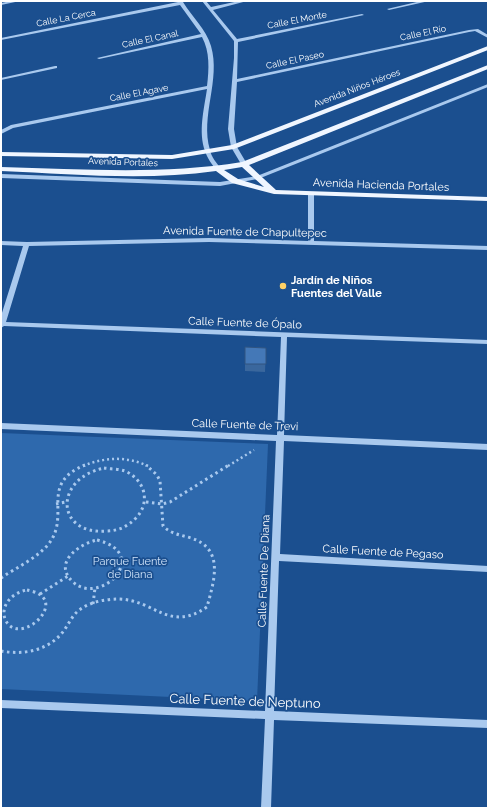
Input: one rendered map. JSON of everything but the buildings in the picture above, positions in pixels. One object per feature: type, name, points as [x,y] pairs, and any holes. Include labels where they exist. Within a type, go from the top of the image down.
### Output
[{"type":"main road","name":"Avenida Niños Héroes","points":[[234,147],[488,48]]},
{"type":"main road","points":[[274,192],[244,164],[488,67]]},
{"type":"main road","name":"Avenida Portales","points":[[1,154],[172,157],[234,147]]},
{"type":"main road","name":"Avenida Portales","points":[[1,169],[167,174],[218,169],[244,164]]},
{"type":"main road","name":"Avenida Hacienda Portales","points":[[218,169],[235,181],[274,192],[488,199]]},
{"type":"street","points":[[1,4],[18,1]]},
{"type":"street","points":[[204,1],[236,41],[231,129],[234,147],[244,164]]},
{"type":"street","points":[[210,9],[245,1]]},
{"type":"street","points":[[389,9],[428,1]]},
{"type":"street","points":[[180,2],[204,35],[209,47],[211,63],[210,87],[205,136],[207,152],[218,169]]},
{"type":"street","name":"Calle La Cerca","points":[[1,39],[180,2]]},
{"type":"street","name":"Calle El Monte","points":[[236,41],[362,15]]},
{"type":"street","name":"Calle El Río","points":[[360,54],[476,30],[488,37]]},
{"type":"street","name":"Calle El Canal","points":[[99,58],[204,35]]},
{"type":"street","name":"Calle El Paseo","points":[[234,81],[360,54]]},
{"type":"street","points":[[1,79],[55,67]]},
{"type":"street","points":[[1,176],[220,184],[258,177],[488,85]]},
{"type":"street","name":"Calle El Agave","points":[[1,132],[11,127],[210,87]]},
{"type":"street","points":[[311,194],[311,242]]},
{"type":"street","name":"Avenida Fuente de Chapultepec","points":[[1,243],[27,244],[210,240],[488,248]]},
{"type":"street","points":[[1,325],[27,244]]},
{"type":"street","name":"Calle Fuente de Ópalo","points":[[1,325],[488,342]]},
{"type":"street","name":"Calle Fuente De Diana","points":[[266,808],[276,557],[278,437],[284,335]]},
{"type":"street","name":"Calle Fuente de Trevi","points":[[1,426],[488,447]]},
{"type":"street","name":"Calle Fuente de Pegaso","points":[[276,557],[488,569]]},
{"type":"street","name":"Calle Fuente de Neptuno","points":[[1,704],[488,724]]},
{"type":"path","points":[[146,502],[162,504],[170,502],[278,437]]},
{"type":"path","points":[[1,578],[51,540],[57,528],[56,504],[60,486],[72,471],[87,463],[102,460],[132,461],[146,466],[155,473],[161,483],[162,521],[166,530],[205,544],[214,556],[215,563],[213,584],[207,607],[194,616],[179,619],[129,601],[109,599],[93,604],[74,614],[63,632],[50,643],[36,651],[14,654],[1,651]]},
{"type":"path","points":[[116,468],[127,471],[136,476],[143,483],[146,492],[146,502],[142,512],[136,520],[126,527],[114,531],[98,533],[80,527],[72,520],[67,511],[66,502],[74,483],[83,476],[93,470],[116,468]]},
{"type":"path","points":[[56,504],[66,502]]},
{"type":"path","points":[[97,540],[98,533]]},
{"type":"path","points":[[97,540],[111,543],[121,552],[122,565],[120,572],[110,583],[94,588],[79,585],[68,575],[66,563],[72,552],[83,543],[97,540]]},
{"type":"path","points":[[40,594],[68,575]]},
{"type":"path","points":[[93,604],[94,588]]},
{"type":"path","points":[[27,590],[40,594],[44,599],[46,606],[40,620],[26,628],[11,626],[5,621],[3,608],[6,601],[12,595],[27,590]]},
{"type":"green space","name":"Parque Fuente de Diana","points":[[1,433],[268,444],[257,701],[1,689]]},
{"type":"place","name":"Jardín de Niños Fuentes del Valle","points":[[283,286]]}]
